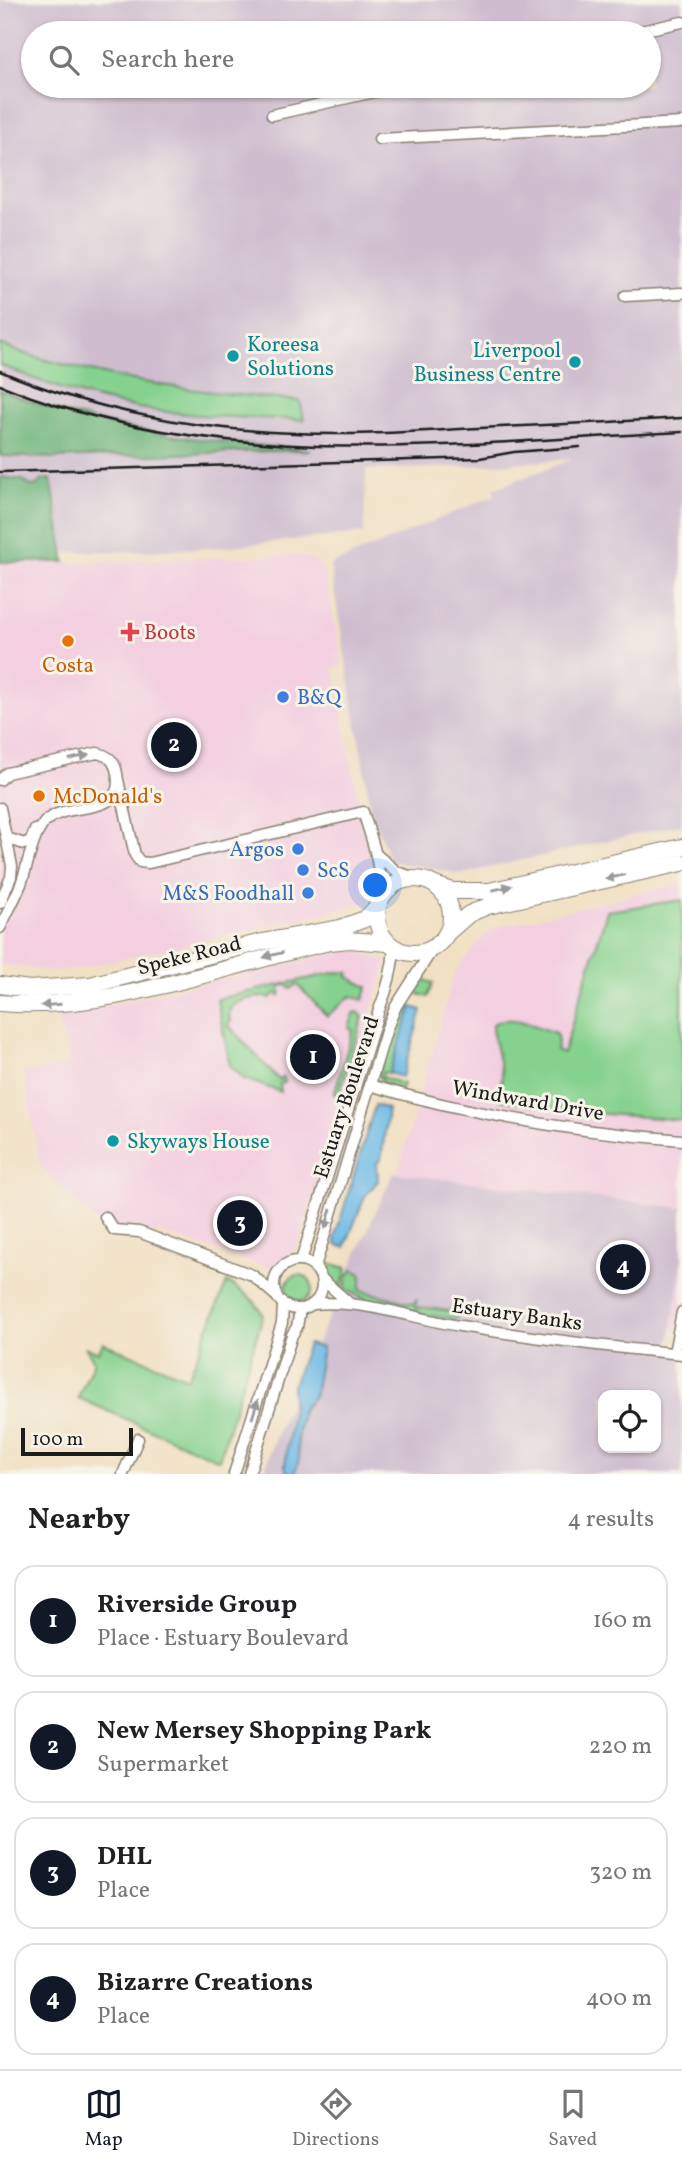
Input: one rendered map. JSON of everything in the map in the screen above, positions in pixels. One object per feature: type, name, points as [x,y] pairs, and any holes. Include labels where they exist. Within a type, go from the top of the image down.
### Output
[{"type":"highway","points":[[682,847],[488,891],[453,891],[410,879],[387,890],[379,903],[378,926],[391,945],[414,953],[434,947],[469,914],[488,906],[682,863]]},
{"type":"highway","points":[[428,883],[443,893],[451,913],[446,934]]},
{"type":"highway","name":"Speke Road","points":[[4,982],[56,989],[90,985],[262,942],[340,928],[365,919],[379,903]]},
{"type":"highway","name":"Speke Road","points":[[0,1003],[34,1006],[69,1004],[149,988],[330,942],[349,940],[391,945]]},
{"type":"street","points":[[661,27],[682,22]]},
{"type":"street","points":[[272,115],[348,98]]},
{"type":"street","points":[[379,139],[682,123]]},
{"type":"street","points":[[625,296],[682,293]]},
{"type":"street","points":[[0,780],[6,773],[97,753],[106,755],[112,760],[118,780],[135,855],[140,862],[149,863],[363,812],[377,855],[379,903]]},
{"type":"street","points":[[107,802],[117,790],[118,780]]},
{"type":"street","points":[[0,928],[47,819],[107,802],[124,806]]},
{"type":"street","points":[[0,808],[12,866],[11,877],[0,903]]},
{"type":"street","points":[[7,838],[24,844],[31,840],[35,830],[41,828]]},
{"type":"street","points":[[377,855],[397,872],[428,883]]},
{"type":"street","name":"Estuary Boulevard","points":[[301,1261],[379,1010],[389,988],[393,967],[391,945]]},
{"type":"street","name":"Estuary Boulevard","points":[[315,1267],[387,1027],[396,1006],[434,947]]},
{"type":"street","name":"Windward Drive","points":[[369,1085],[499,1118],[625,1136],[682,1140]]},
{"type":"street","points":[[105,1217],[114,1230],[139,1232],[252,1275],[283,1305],[300,1310],[313,1304],[321,1293],[322,1279]]},
{"type":"street","points":[[275,1295],[273,1283],[277,1273],[285,1264],[301,1261],[315,1267],[322,1279],[348,1303]]},
{"type":"street","points":[[252,1275],[277,1273]]},
{"type":"street","name":"Estuary Banks","points":[[313,1304],[348,1303],[463,1327],[678,1354]]},
{"type":"street","points":[[234,1474],[282,1323],[283,1305]]},
{"type":"street","points":[[249,1474],[292,1335],[297,1327],[300,1310]]},
{"type":"street","points":[[678,1354],[682,1312]]},
{"type":"street","points":[[123,1474],[138,1439]]},
{"type":"shaded area","points":[[0,0],[682,0],[682,824],[462,874],[390,861],[371,811],[330,565],[495,495],[493,489],[573,459],[366,470],[364,533],[223,547],[64,552],[51,479],[31,486],[23,480],[0,477],[0,456],[52,458],[310,450],[192,440],[123,428],[0,390],[0,365],[18,373],[187,390],[129,381],[24,355],[0,344]]},
{"type":"shaded area","points":[[300,555],[314,560],[324,570],[343,666],[334,668],[362,823],[376,879],[368,903],[78,969],[47,971],[0,964],[0,562]]},
{"type":"shaded area","points":[[682,883],[682,1329],[568,1319],[369,1272],[455,971],[490,929]]},
{"type":"shaded area","points":[[352,949],[387,962],[296,1251],[271,1268],[157,1232],[150,1242],[109,1234],[40,1166],[24,1072],[56,1067],[70,1060],[57,1017]]},
{"type":"shaded area","points":[[393,1173],[682,1208],[682,1264],[669,1346],[682,1348],[682,1474],[264,1474],[274,1439]]},
{"type":"green space","points":[[0,344],[50,361],[136,381],[217,393],[300,401],[304,420],[171,412],[95,398],[47,384],[0,365]]},
{"type":"green space","points":[[0,390],[77,416],[115,425],[231,443],[311,450],[52,458],[0,456]]},
{"type":"green space","points":[[0,477],[23,480],[31,486],[51,479],[65,562],[0,562]]},
{"type":"green space","points":[[682,900],[682,1120],[591,1113],[500,1100],[502,1075],[493,1024],[516,1020],[556,1033],[556,1050],[563,1053],[607,911]]},
{"type":"green space","points":[[337,972],[349,973],[348,977],[368,987],[363,1000],[351,996],[327,1016],[297,984],[291,989],[287,985],[281,986],[279,996],[276,993],[270,998],[250,998],[231,1007],[231,1021],[228,1025],[279,1080],[283,1077],[281,1092],[244,1079],[230,1066],[217,999]]},
{"type":"green space","points":[[422,979],[433,983],[428,997],[413,992]]},
{"type":"green space","points":[[404,1005],[412,1007],[389,1073],[383,1072],[382,1077],[403,1084],[401,1090],[384,1084],[378,1075],[392,1031]]},
{"type":"green space","points":[[358,1012],[363,1017],[339,1095],[334,1094],[353,1030],[349,1028],[354,1013]]},
{"type":"green space","points":[[321,1261],[347,1268],[341,1288],[326,1276]]},
{"type":"green space","points":[[353,1270],[362,1274],[360,1290],[413,1304],[417,1299],[414,1312],[367,1300],[345,1289],[348,1274]]},
{"type":"green space","points":[[299,1275],[308,1279],[312,1288],[308,1297],[299,1301],[290,1297],[286,1288],[290,1279]]},
{"type":"green space","points":[[227,1282],[252,1300],[263,1315],[219,1460],[78,1398],[94,1361],[85,1347],[98,1352],[103,1343],[188,1378]]},
{"type":"green space","points":[[462,1304],[461,1314],[455,1319],[417,1313],[418,1307],[458,1312]]},
{"type":"water","points":[[412,1007],[422,1010],[402,1077],[389,1073]]},
{"type":"water","points":[[375,1105],[388,1109],[381,1160],[377,1162],[378,1181],[365,1196],[345,1247],[336,1245],[335,1237]]},
{"type":"water","points":[[308,1344],[322,1348],[314,1396],[302,1410],[297,1438],[299,1459],[295,1472],[288,1474],[285,1466],[292,1412],[292,1387]]},
{"type":"railway","points":[[0,371],[71,397],[144,416],[257,431],[365,434],[682,418]]},
{"type":"railway","points":[[0,385],[82,413],[166,432],[251,442],[423,446],[682,432]]},
{"type":"railway","points":[[0,472],[480,458],[514,452],[580,447]]},
{"type":"place","name":"Koreesa Solutions","points":[[233,356]]},
{"type":"place","name":"Liverpool Business Centre","points":[[575,362]]},
{"type":"place","name":"Boots","points":[[130,632]]},
{"type":"place","name":"Costa","points":[[68,641]]},
{"type":"place","name":"B&Q","points":[[283,697]]},
{"type":"place","name":"New Mersey Shopping Park","points":[[174,745]]},
{"type":"place","name":"McDonald's","points":[[39,796]]},
{"type":"place","name":"Argos","points":[[298,849]]},
{"type":"place","name":"ScS","points":[[303,870]]},
{"type":"place","name":"M&S Foodhall","points":[[308,893]]},
{"type":"place","name":"Riverside Group","points":[[313,1057]]},
{"type":"place","name":"Skyways House","points":[[113,1141]]},
{"type":"place","name":"DHL","points":[[240,1223]]},
{"type":"place","name":"Bizarre Creations","points":[[623,1267]]}]
